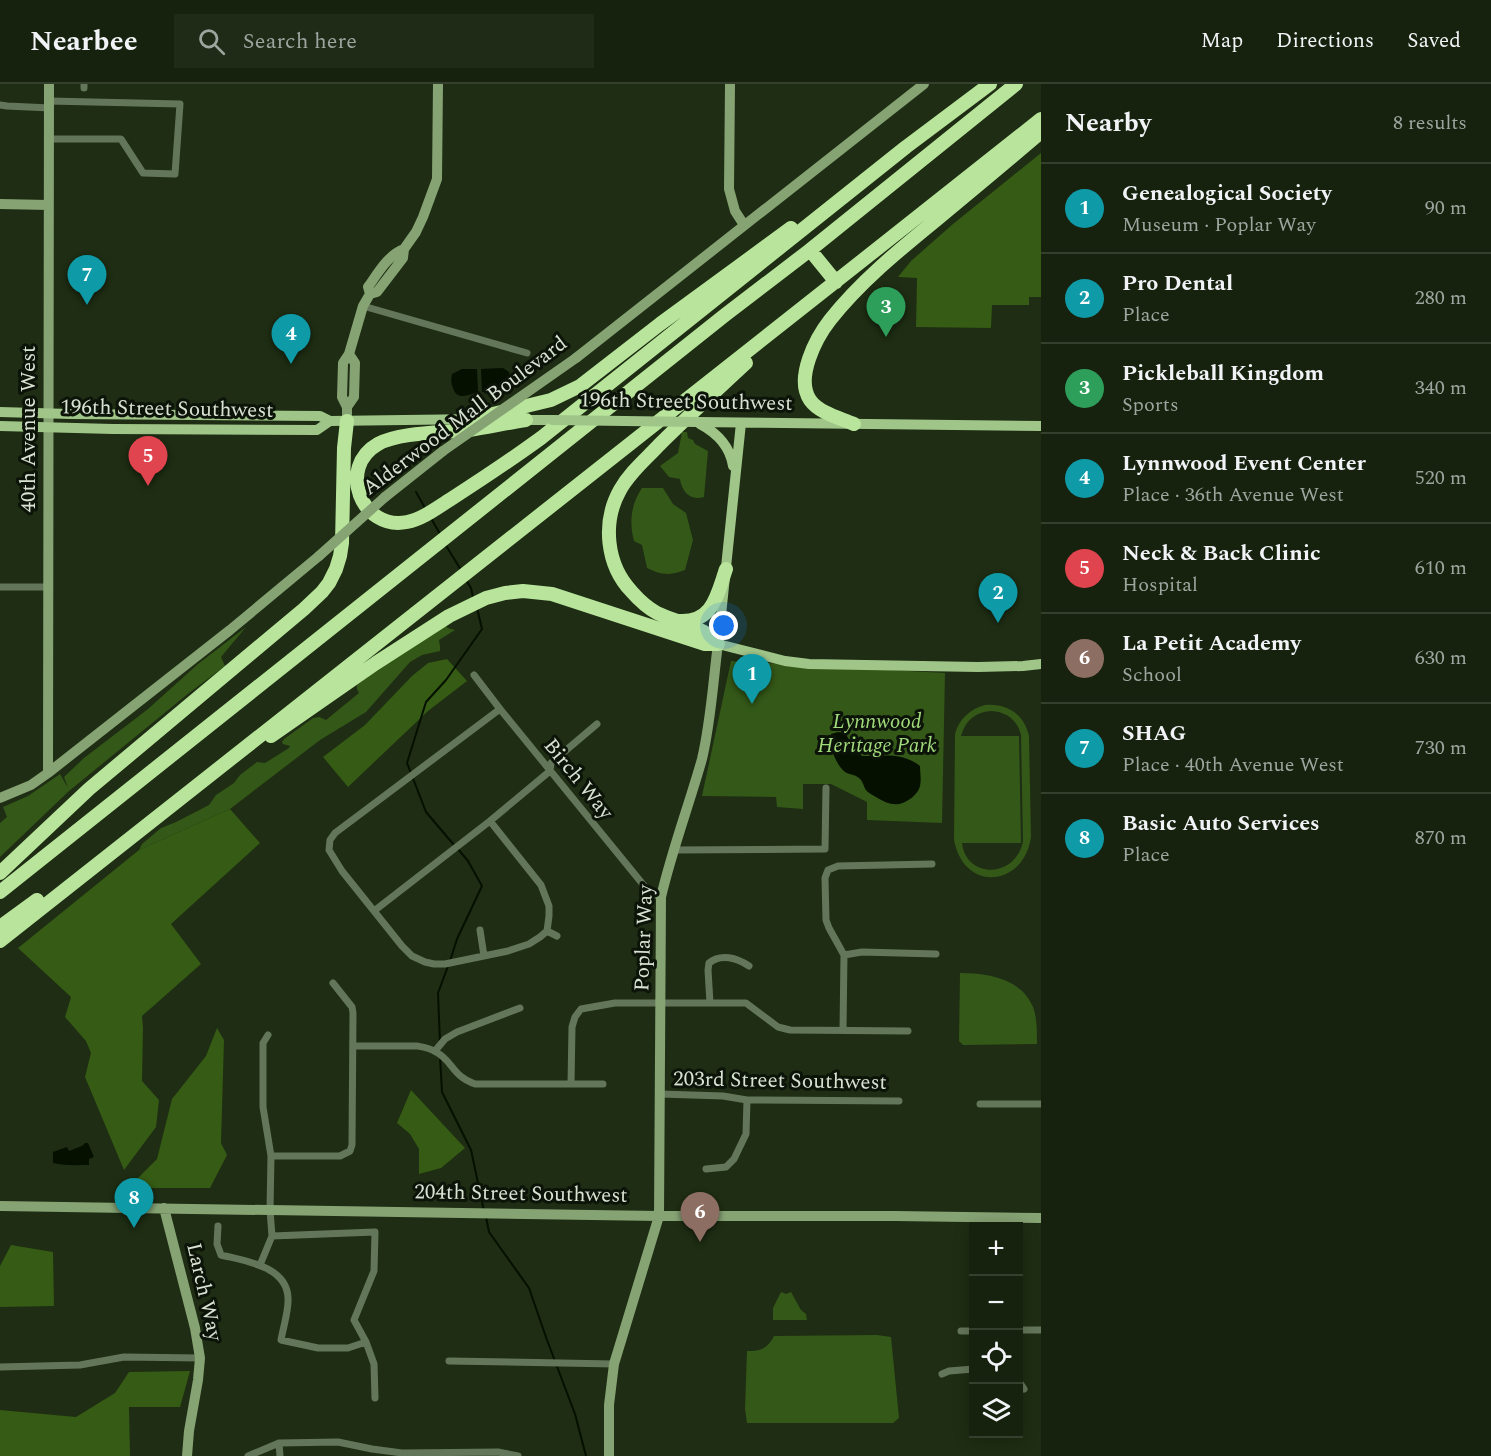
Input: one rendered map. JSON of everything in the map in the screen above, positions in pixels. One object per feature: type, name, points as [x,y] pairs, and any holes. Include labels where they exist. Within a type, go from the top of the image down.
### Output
[{"type":"highway","points":[[526,420],[385,441],[368,452],[359,467],[357,482],[361,499],[374,515],[397,523],[405,523],[420,517],[475,484],[542,438],[906,147],[990,84]]},
{"type":"highway","points":[[0,892],[1016,84]]},
{"type":"highway","points":[[0,940],[1041,119]]},
{"type":"highway","points":[[854,424],[823,411],[810,399],[807,392],[805,376],[822,331],[841,307],[892,256],[1041,132]]},
{"type":"highway","points":[[472,419],[543,403],[580,386],[755,253],[906,147]]},
{"type":"highway","points":[[810,250],[836,282]]},
{"type":"highway","points":[[718,644],[704,632],[656,612],[631,591],[616,567],[610,549],[609,530],[612,509],[621,488],[646,458],[807,305]]},
{"type":"highway","points":[[0,873],[104,777],[322,592],[336,569],[342,543],[347,414]]},
{"type":"highway","points":[[677,621],[701,618],[709,611],[726,569]]},
{"type":"highway","points":[[0,927],[197,783],[276,733],[376,663],[449,616],[486,598],[524,591],[552,594],[705,644],[718,644]]},
{"type":"main road","name":"40th Avenue West","points":[[48,773],[49,84]]},
{"type":"main road","points":[[347,414],[342,397],[343,363],[349,354],[363,306],[370,294],[368,287],[387,261],[395,252],[404,249],[416,232],[437,179],[438,84]]},
{"type":"main road","points":[[730,84],[729,189],[735,211],[744,225]]},
{"type":"main road","name":"Alderwood Mall Boulevard","points":[[0,798],[31,784],[48,773],[223,636],[385,497],[443,451],[576,358],[924,84]]},
{"type":"main road","points":[[0,204],[48,205]]},
{"type":"main road","name":"196th Street Southwest","points":[[0,412],[320,416],[330,421]]},
{"type":"main road","name":"196th Street Southwest","points":[[0,426],[317,430],[330,421],[347,414],[526,420],[1041,426]]},
{"type":"main road","points":[[697,422],[715,433],[729,450],[735,478]]},
{"type":"main road","name":"Poplar Way","points":[[609,1456],[609,1405],[614,1364],[658,1216],[661,897],[702,756],[710,714],[741,423]]},
{"type":"main road","points":[[718,644],[785,661],[809,664],[968,667],[1041,664]]},
{"type":"main road","name":"204th Street Southwest","points":[[0,1206],[634,1216],[896,1216],[1010,1222],[1041,1218]]},
{"type":"main road","name":"Larch Way","points":[[164,1208],[195,1328],[200,1358],[187,1456]]},
{"type":"main road","points":[[634,1216],[643,1221],[651,1243]]},
{"type":"street","points":[[0,105],[180,104],[175,174],[143,173],[121,139],[49,139]]},
{"type":"street","points":[[363,306],[527,352]]},
{"type":"street","points":[[0,587],[48,587]]},
{"type":"street","name":"Birch Way","points":[[474,675],[650,893],[661,897]]},
{"type":"street","points":[[489,821],[541,885],[549,906],[547,931],[529,944],[508,951],[445,964],[425,962],[412,956],[342,871],[329,850],[330,840],[335,833],[500,709]]},
{"type":"street","points":[[374,911],[550,771],[551,763],[597,724]]},
{"type":"street","points":[[673,850],[825,849],[826,788]]},
{"type":"street","points":[[843,1030],[844,955],[826,920],[825,878],[828,870],[838,866],[932,864]]},
{"type":"street","points":[[480,930],[484,956]]},
{"type":"street","points":[[547,931],[557,936]]},
{"type":"street","points":[[844,955],[862,952],[936,954]]},
{"type":"street","points":[[710,1003],[709,963],[716,958],[726,958],[735,959],[749,966]]},
{"type":"street","points":[[271,1156],[333,1156],[350,1151],[353,1138],[352,1007],[333,983]]},
{"type":"street","points":[[572,1084],[572,1028],[575,1017],[581,1009],[615,1003],[746,1003],[778,1028],[790,1030],[908,1030]]},
{"type":"street","points":[[435,1051],[445,1039],[457,1032],[520,1008]]},
{"type":"street","points":[[260,1265],[272,1236],[271,1156],[263,1107],[263,1043],[268,1035]]},
{"type":"street","points":[[353,1046],[417,1046],[435,1051],[459,1076],[475,1084],[603,1084]]},
{"type":"street","name":"203rd Street Southwest","points":[[660,1095],[723,1096],[747,1100],[899,1101]]},
{"type":"street","points":[[706,1169],[726,1167],[734,1159],[746,1134],[747,1100]]},
{"type":"street","points":[[980,1104],[1041,1104]]},
{"type":"street","points":[[218,1226],[217,1244],[221,1255],[260,1265],[276,1274],[286,1286],[288,1299],[281,1340],[318,1348],[348,1348],[366,1342]]},
{"type":"street","points":[[272,1236],[375,1232],[374,1271],[354,1320],[366,1342],[374,1364],[375,1398]]},
{"type":"street","points":[[1023,1330],[1041,1330]]},
{"type":"street","points":[[961,1331],[969,1331]]},
{"type":"street","points":[[0,1367],[80,1365],[124,1357],[200,1358]]},
{"type":"street","points":[[449,1360],[614,1364]]},
{"type":"street","points":[[942,1374],[969,1369]]},
{"type":"street","points":[[1021,1384],[1024,1389]]},
{"type":"street","points":[[248,1456],[279,1443],[338,1442],[372,1453],[498,1452],[518,1456]]},
{"type":"street","points":[[279,1443],[280,1456]]},
{"type":"green space","points":[[1041,153],[1041,297],[1029,297],[1029,305],[992,305],[991,328],[916,327],[917,278],[898,277],[911,261],[953,224]]},
{"type":"green space","points":[[682,432],[687,432],[688,438],[708,451],[704,497],[695,498],[688,494],[680,479],[669,477],[660,466],[678,453]]},
{"type":"green space","points":[[642,488],[663,488],[673,504],[686,513],[693,540],[685,570],[665,574],[647,568],[642,545],[634,541],[632,527],[633,507]]},
{"type":"green space","points":[[445,625],[455,630],[439,640],[440,651],[422,655],[410,662],[366,712],[320,740],[230,809],[139,850],[142,844],[161,828],[209,805],[216,795],[234,783],[240,775],[257,762],[265,763],[289,748],[290,746],[283,744],[284,739],[313,718],[319,717],[326,720],[359,693],[357,685],[387,662]]},
{"type":"green space","points":[[246,627],[221,657],[225,666],[69,791],[0,857],[0,823],[7,817],[3,807],[28,796],[60,774],[68,788],[64,777],[84,758],[148,709],[198,664]]},
{"type":"green space","points":[[447,659],[467,681],[428,711],[348,787],[323,757],[365,725],[412,676],[428,663]]},
{"type":"green space","name":"Lynnwood Heritage Park","points":[[731,661],[945,673],[942,823],[867,820],[867,802],[831,784],[803,784],[803,809],[777,807],[776,797],[702,796]]},
{"type":"green space","points":[[993,705],[1007,708],[1019,716],[1029,736],[1031,837],[1026,854],[1017,866],[1006,874],[994,877],[981,876],[969,869],[960,857],[954,840],[955,734],[962,719],[980,707]],"holes":[[[996,712],[1014,721],[1021,735],[1023,841],[1019,853],[1011,862],[1002,868],[991,870],[972,863],[965,855],[962,843],[1021,843],[1019,736],[961,736],[965,726],[976,715]]]},
{"type":"green space","points":[[230,809],[260,843],[171,924],[201,964],[142,1016],[142,1081],[159,1100],[156,1127],[124,1170],[85,1077],[91,1053],[86,1041],[65,1017],[71,997],[18,948],[139,850]]},
{"type":"green space","points":[[960,973],[992,976],[1012,983],[1020,989],[1028,997],[1033,1007],[1037,1044],[963,1045],[959,1041]]},
{"type":"green space","points":[[217,1028],[224,1040],[221,1143],[227,1155],[210,1188],[128,1188],[157,1159],[172,1099],[206,1056]]},
{"type":"green space","points":[[411,1090],[465,1148],[441,1168],[419,1174],[419,1149],[410,1134],[397,1123]]},
{"type":"green space","points":[[11,1245],[53,1252],[54,1306],[0,1307],[0,1266]]},
{"type":"green space","points":[[781,1292],[786,1294],[791,1292],[801,1310],[806,1314],[807,1320],[773,1320],[773,1308]]},
{"type":"green space","points":[[877,1335],[891,1337],[899,1418],[893,1423],[747,1423],[745,1409],[747,1351],[763,1348],[774,1336]]},
{"type":"green space","points":[[190,1371],[180,1407],[129,1407],[130,1456],[0,1456],[0,1410],[76,1417],[115,1393],[129,1372]]},
{"type":"shaded area","points":[[503,368],[509,372],[505,386],[493,392],[482,392],[481,369]]},
{"type":"shaded area","points":[[462,369],[477,369],[478,392],[464,396],[457,395],[452,383],[452,374]]},
{"type":"shaded area","points":[[845,733],[862,756],[900,757],[920,766],[920,783],[917,792],[906,802],[897,804],[884,802],[869,793],[859,778],[845,772],[836,760],[830,739],[831,734]]},
{"type":"shaded area","points":[[88,1143],[94,1157],[89,1159],[89,1165],[53,1163],[53,1152],[67,1147],[69,1151]]},
{"type":"waterway","points":[[416,492],[425,508]]},
{"type":"waterway","points":[[431,518],[440,534]]},
{"type":"waterway","points":[[445,544],[461,570]]},
{"type":"waterway","points":[[466,580],[473,597]]},
{"type":"waterway","points":[[454,845],[426,812],[407,763],[426,702],[446,680],[482,629],[477,608]]},
{"type":"waterway","points":[[450,961],[457,939],[482,886],[468,861],[458,849]]},
{"type":"waterway","points":[[440,1043],[438,993],[448,966]]},
{"type":"waterway","points":[[440,1057],[442,1092],[471,1150],[484,1211]]},
{"type":"waterway","points":[[486,1217],[489,1232],[529,1288],[575,1414],[586,1456]]},
{"type":"place","name":"SHAG","points":[[87,305]]},
{"type":"place","name":"Pickleball Kingdom","points":[[886,337]]},
{"type":"place","name":"Lynnwood Event Center","points":[[291,364]]},
{"type":"place","name":"Neck & Back Clinic","points":[[148,486]]},
{"type":"place","name":"Pro Dental","points":[[998,623]]},
{"type":"place","name":"Genealogical Society","points":[[752,704]]},
{"type":"place","name":"Basic Auto Services","points":[[134,1228]]},
{"type":"place","name":"La Petit Academy","points":[[700,1242]]}]
